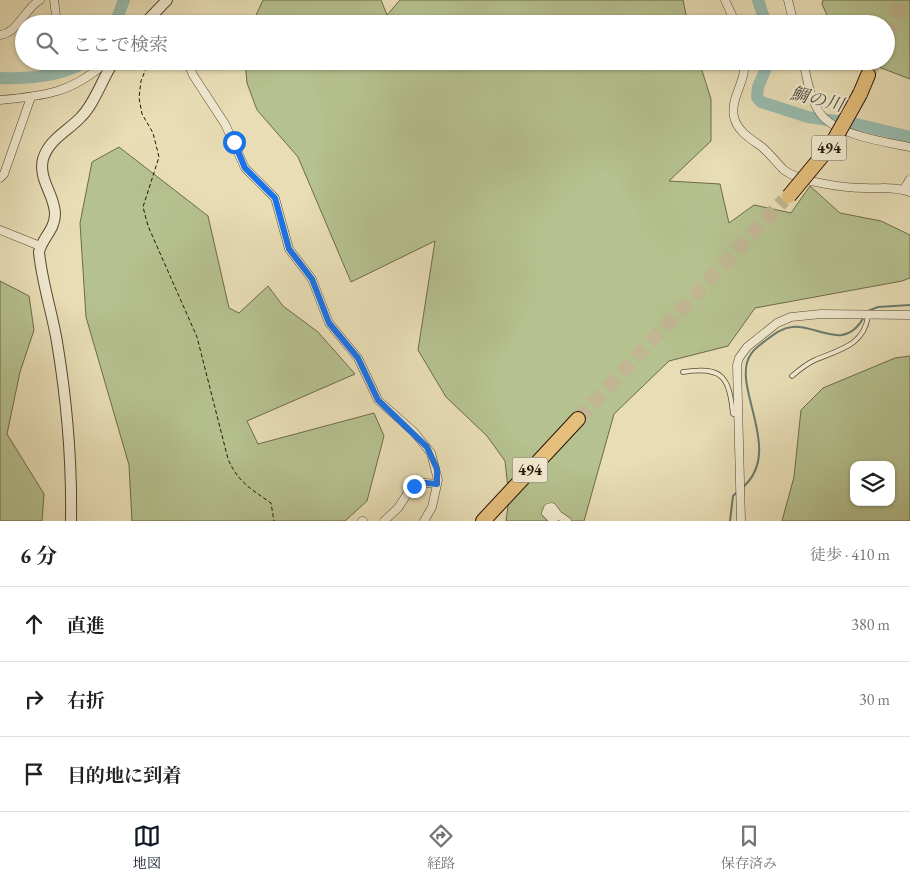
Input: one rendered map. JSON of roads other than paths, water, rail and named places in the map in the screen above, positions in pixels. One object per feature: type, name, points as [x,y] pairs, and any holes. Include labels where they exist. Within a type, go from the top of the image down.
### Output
[{"type":"highway","name":"494","points":[[787,198],[838,135],[868,75]]},
{"type":"highway","name":"494","points":[[483,521],[578,419]]},
{"type":"street","points":[[23,15],[32,4],[40,0]]},
{"type":"street","points":[[54,0],[56,15]]},
{"type":"street","points":[[155,15],[167,0]]},
{"type":"street","points":[[725,0],[732,15]]},
{"type":"street","points":[[788,0],[792,15]]},
{"type":"street","points":[[0,34],[9,32],[15,25]]},
{"type":"street","points":[[0,100],[31,97],[70,87],[97,70]]},
{"type":"street","points":[[71,521],[71,464],[65,393],[57,341],[40,259],[40,246],[50,232],[55,219],[55,212],[42,167],[46,151],[54,140],[88,110],[100,83],[108,70]]},
{"type":"street","points":[[191,70],[224,124],[245,168],[275,198],[289,249],[312,279],[329,323],[358,358],[378,400],[427,447],[437,469],[437,484],[432,507],[424,521]]},
{"type":"street","points":[[743,70],[734,108],[736,122],[743,133],[773,156],[783,169],[800,177],[823,183],[858,188],[907,191],[910,179]]},
{"type":"street","points":[[805,70],[815,105],[830,123],[858,135],[910,147]]},
{"type":"street","points":[[0,178],[4,174],[31,97]]},
{"type":"street","points":[[0,230],[40,246]]},
{"type":"street","points":[[741,521],[738,414],[739,358],[747,347],[777,324],[802,314],[910,315]]},
{"type":"street","points":[[384,521],[398,508],[415,482],[437,484]]},
{"type":"street","points":[[554,521],[546,513],[548,508],[552,507],[558,515],[567,521]]},
{"type":"lane","points":[[792,376],[805,365],[835,354],[857,339],[867,324],[868,316]]},
{"type":"lane","points":[[683,372],[710,371],[720,375],[727,381],[734,414],[738,414]]},
{"type":"waterway","points":[[118,15],[124,0]]},
{"type":"waterway","name":"鯛の川","points":[[758,0],[763,15]]},
{"type":"waterway","points":[[0,78],[45,76],[67,70]]},
{"type":"waterway","name":"鯛の川","points":[[765,70],[758,87],[757,97],[761,102],[808,117],[856,124],[910,137]]},
{"type":"waterway","points":[[868,311],[878,307],[910,305]]},
{"type":"waterway","points":[[742,488],[754,473],[759,456],[755,419],[746,383],[746,367],[752,352],[771,336],[784,329],[801,327],[839,335],[848,333],[856,328],[864,317]]},
{"type":"waterway","points":[[730,521],[733,496],[738,491]]},
{"type":"tunnel","points":[[895,17],[899,0]]},
{"type":"tunnel","points":[[868,75],[870,70]]},
{"type":"tunnel","points":[[578,419],[784,200]]}]
